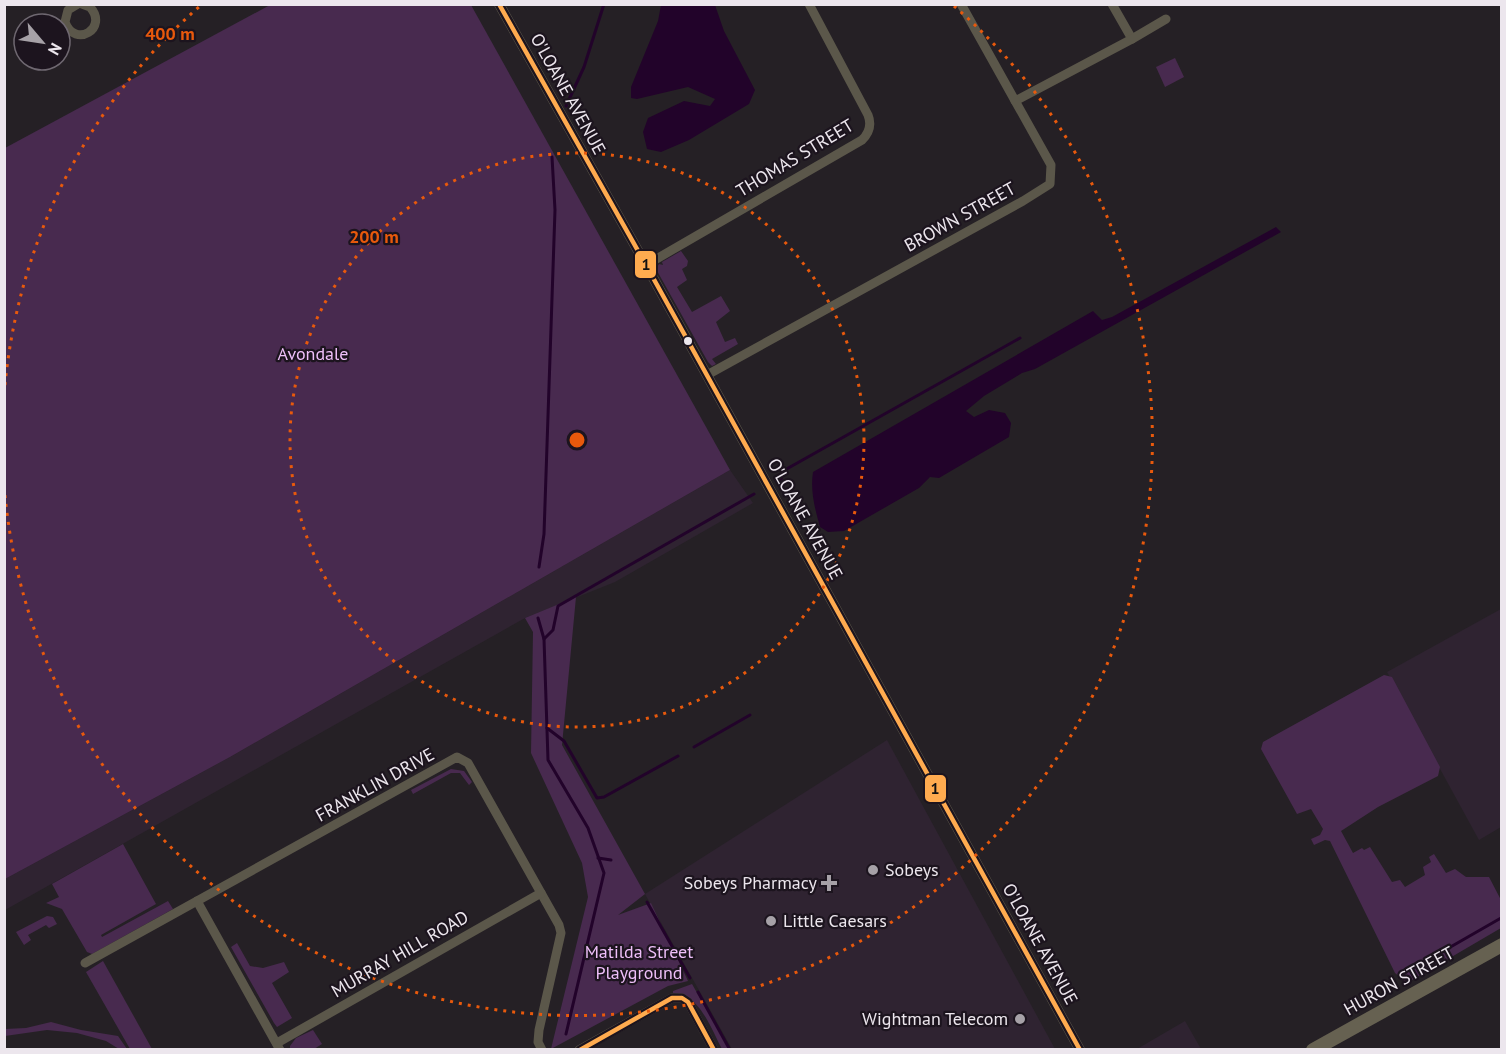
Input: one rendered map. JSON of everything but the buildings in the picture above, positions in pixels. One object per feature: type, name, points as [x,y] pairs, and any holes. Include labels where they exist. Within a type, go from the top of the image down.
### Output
[{"type":"main road","name":"HURON STREET","points":[[1313,1050],[1502,945]]},
{"type":"street","name":"O'LOANE AVENUE","points":[[499,4],[1080,1050]]},
{"type":"street","name":"THOMAS STREET","points":[[646,265],[862,140],[868,133],[870,124],[868,115],[809,4]]},
{"type":"street","name":"BROWN STREET","points":[[706,375],[1050,184],[1052,165],[961,4]]},
{"type":"street","points":[[1112,4],[1132,39]]},
{"type":"street","points":[[1015,101],[1166,19]]},
{"type":"street","name":"FRANKLIN DRIVE","points":[[85,963],[457,757],[468,763],[559,925],[561,933],[538,1042],[542,1050]]},
{"type":"street","name":"MURRAY HILL ROAD","points":[[278,1046],[541,892]]},
{"type":"street","points":[[197,902],[278,1046]]},
{"type":"street","points":[[579,1050],[672,998],[682,998],[688,1002],[714,1050]]},
{"type":"shaded area","points":[[661,5],[715,5],[724,31],[755,90],[749,104],[689,140],[661,152],[647,149],[643,132],[648,118],[684,101],[710,106],[715,99],[688,87],[637,99],[631,98],[631,87],[658,21]]},
{"type":"shaded area","points":[[1276,227],[1281,232],[1035,369],[1022,373],[984,396],[966,411],[974,417],[989,410],[1005,413],[1011,423],[1009,437],[939,478],[930,477],[919,488],[844,531],[828,532],[820,527],[813,493],[813,472],[1093,311],[1102,320],[1112,317]]},
{"type":"shaded area","points":[[730,470],[753,503],[615,582],[525,618],[5,910],[5,879],[230,757]]},
{"type":"shaded area","points":[[1501,609],[1501,827],[1479,840],[1387,672]]},
{"type":"shaded area","points":[[887,740],[1055,1049],[732,1049],[645,894]]},
{"type":"shaded area","points":[[1185,1021],[1201,1049],[1137,1049]]},
{"type":"green space","name":"Avondale","points":[[270,5],[471,5],[730,470],[230,757],[5,879],[5,148]]},
{"type":"green space","points":[[1175,58],[1184,77],[1165,87],[1156,67]]},
{"type":"green space","points":[[681,251],[688,261],[687,266],[682,269],[687,280],[677,287],[692,312],[721,296],[730,311],[716,322],[725,342],[735,338],[738,344],[712,359],[716,364],[712,366],[656,269],[659,264],[663,265],[662,262]]},
{"type":"green space","name":"Matilda Street Playground","points":[[576,597],[562,745],[645,894],[618,915],[651,903],[688,981],[668,986],[551,1049],[588,897],[582,863],[531,753],[533,632],[525,618]]},
{"type":"green space","points":[[1384,675],[1392,677],[1440,767],[1438,776],[1378,807],[1341,831],[1353,853],[1370,847],[1392,882],[1400,880],[1405,887],[1425,875],[1423,867],[1431,862],[1429,857],[1434,854],[1446,873],[1455,869],[1466,877],[1489,877],[1501,900],[1501,928],[1407,983],[1395,973],[1330,841],[1325,840],[1314,845],[1311,839],[1320,835],[1323,829],[1311,809],[1297,814],[1261,749],[1263,742]]},
{"type":"green space","points":[[451,769],[464,771],[472,782],[469,785],[460,773],[451,773],[413,794],[411,790]]},
{"type":"green space","points":[[123,844],[156,904],[101,935],[102,937],[168,901],[173,909],[92,954],[87,952],[62,909],[46,903],[59,897],[52,884]]},
{"type":"green space","points":[[47,916],[53,917],[57,924],[49,928],[46,925],[28,935],[31,940],[24,945],[16,932]]},
{"type":"green space","points":[[237,943],[250,966],[263,968],[284,962],[289,972],[272,983],[292,1018],[277,1027],[231,947]]},
{"type":"green space","points":[[103,961],[152,1049],[130,1049],[86,972]]},
{"type":"green space","points":[[692,984],[729,1049],[722,1049],[709,1023],[690,999],[673,993],[673,991]]},
{"type":"green space","points":[[51,1022],[118,1036],[127,1049],[119,1049],[106,1041],[77,1033],[47,1030],[5,1036],[5,1029],[26,1028]]},
{"type":"green space","points":[[313,1030],[322,1044],[314,1049],[290,1049],[296,1038]]},
{"type":"waterway","points":[[566,106],[584,67],[604,4]]},
{"type":"waterway","points":[[539,567],[544,534],[555,210],[552,157]]},
{"type":"waterway","points":[[781,479],[783,471],[1020,338]]},
{"type":"waterway","points":[[544,639],[553,630],[558,606],[754,494]]},
{"type":"waterway","points":[[538,618],[544,639],[548,760],[588,828],[604,873],[566,1034]]},
{"type":"waterway","points":[[694,747],[750,715]]},
{"type":"waterway","points":[[547,728],[564,741],[597,798],[604,797],[678,756]]},
{"type":"waterway","points":[[598,858],[611,860]]},
{"type":"waterway","points":[[647,902],[690,978]]},
{"type":"waterway","points":[[1433,957],[1501,918]]},
{"type":"waterway","points":[[698,992],[730,1050]]},
{"type":"transit line","name":"1","points":[[499,4],[1080,1050]]},
{"type":"transit line","name":"1","points":[[580,1050],[672,998],[682,998],[688,1002],[714,1050]]},
{"type":"place","name":"Sobeys","points":[[873,870]]},
{"type":"place","name":"Sobeys Pharmacy","points":[[829,883]]},
{"type":"place","name":"Little Caesars","points":[[771,921]]},
{"type":"place","name":"Wightman Telecom","points":[[1020,1019]]}]
